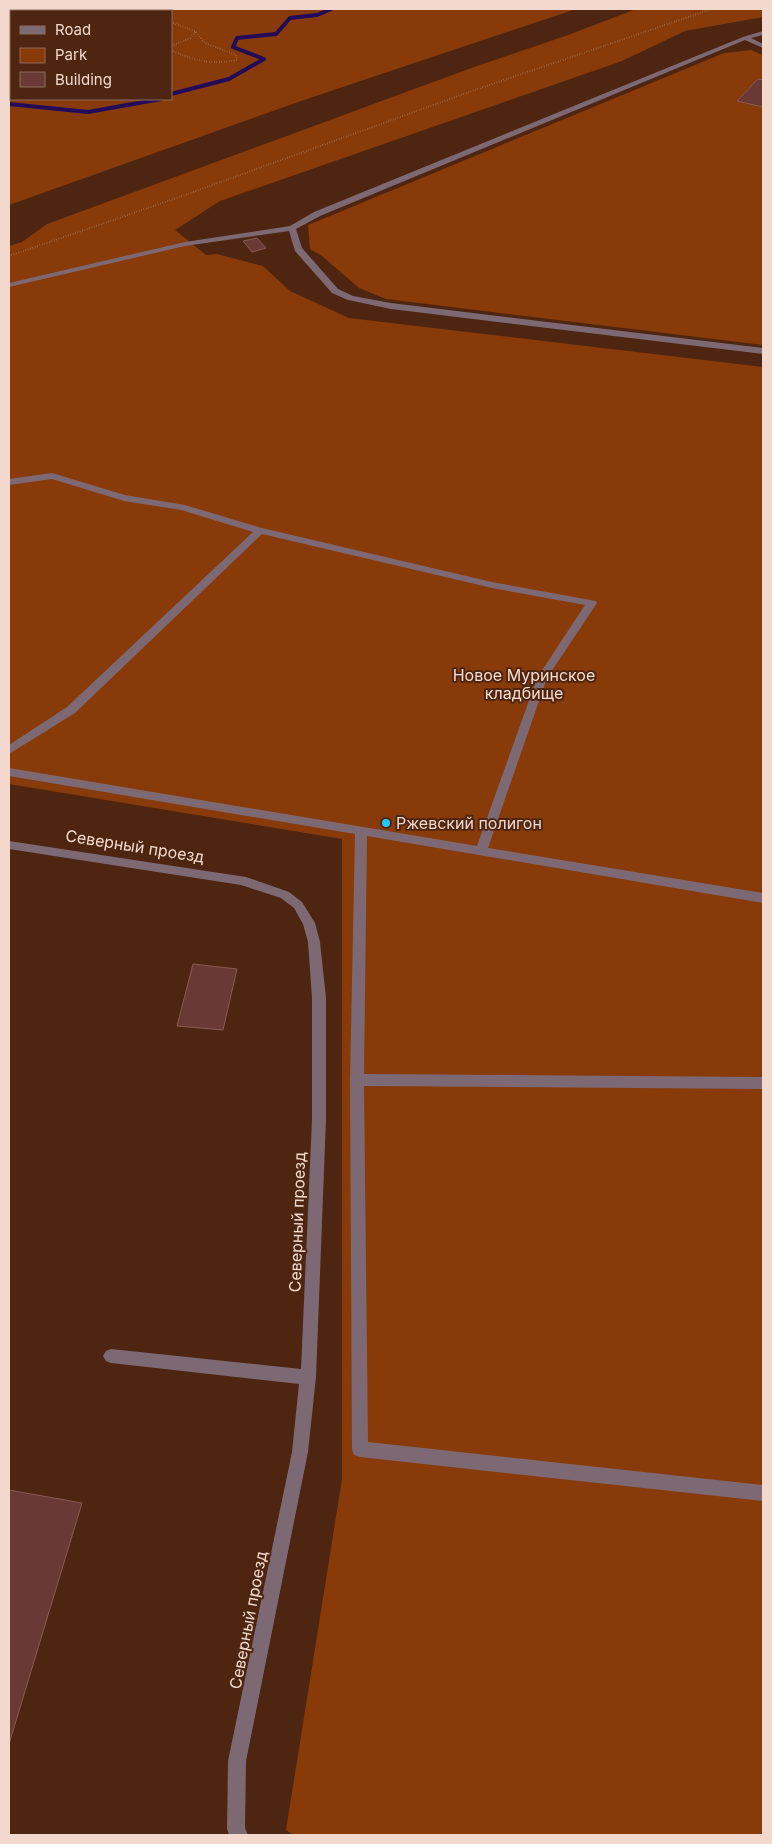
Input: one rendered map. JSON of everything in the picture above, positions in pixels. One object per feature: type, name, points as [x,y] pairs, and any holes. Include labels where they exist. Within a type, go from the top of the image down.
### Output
[{"type":"street","points":[[9,285],[214,238],[292,228],[317,214],[745,38],[763,33]]},
{"type":"street","points":[[745,38],[763,46]]},
{"type":"street","points":[[292,228],[298,249],[320,276],[335,291],[351,298],[391,306],[763,351]]},
{"type":"street","points":[[9,482],[19,479],[52,476],[124,498],[182,507],[260,531],[492,585],[592,603],[542,678],[482,851]]},
{"type":"street","points":[[9,750],[71,710],[260,531]]},
{"type":"street","points":[[9,772],[361,833],[482,851],[763,898]]},
{"type":"street","points":[[361,833],[357,1080],[360,1449],[763,1493]]},
{"type":"street","name":"Северный проезд","points":[[9,845],[242,880],[285,895],[298,905],[309,923],[314,942],[319,998],[319,1119],[308,1377],[300,1452],[237,1761],[236,1829],[239,1835]]},
{"type":"street","points":[[357,1080],[763,1083]]},
{"type":"street","points":[[111,1356],[308,1377]]},
{"type":"path","points":[[9,256],[171,200],[472,91],[712,9]]},
{"type":"path","points":[[172,22],[196,32],[205,44],[236,55],[237,60],[214,64],[200,62],[172,50]]},
{"type":"path","points":[[172,46],[190,38],[196,32]]},
{"type":"green space","points":[[55,9],[576,9],[301,101],[9,205],[10,42],[10,100],[172,100],[172,10]]},
{"type":"green space","name":"Новое Муринское кладбище","points":[[636,9],[763,9],[763,17],[685,31],[622,61],[220,201],[175,230],[206,255],[217,254],[263,266],[290,291],[349,318],[763,367],[763,1835],[293,1835],[286,1830],[342,1479],[342,839],[9,784],[9,246],[22,242],[47,224]]},
{"type":"green space","points":[[751,50],[763,55],[763,345],[386,299],[359,288],[322,256],[310,249],[308,225],[724,53]]},
{"type":"building","points":[[758,79],[763,80],[763,107],[737,101]]},
{"type":"building","points":[[257,238],[266,248],[252,252],[243,241]]},
{"type":"building","points":[[193,964],[237,969],[223,1030],[177,1026]]},
{"type":"building","points":[[9,1490],[82,1503],[9,1744]]},
{"type":"waterway","points":[[172,94],[229,79],[264,59],[233,47],[237,38],[276,34],[290,18],[317,15],[331,9]]},
{"type":"waterway","points":[[9,104],[88,112],[155,100]]},
{"type":"place","name":"Ржевский полигон","points":[[386,823]]}]
